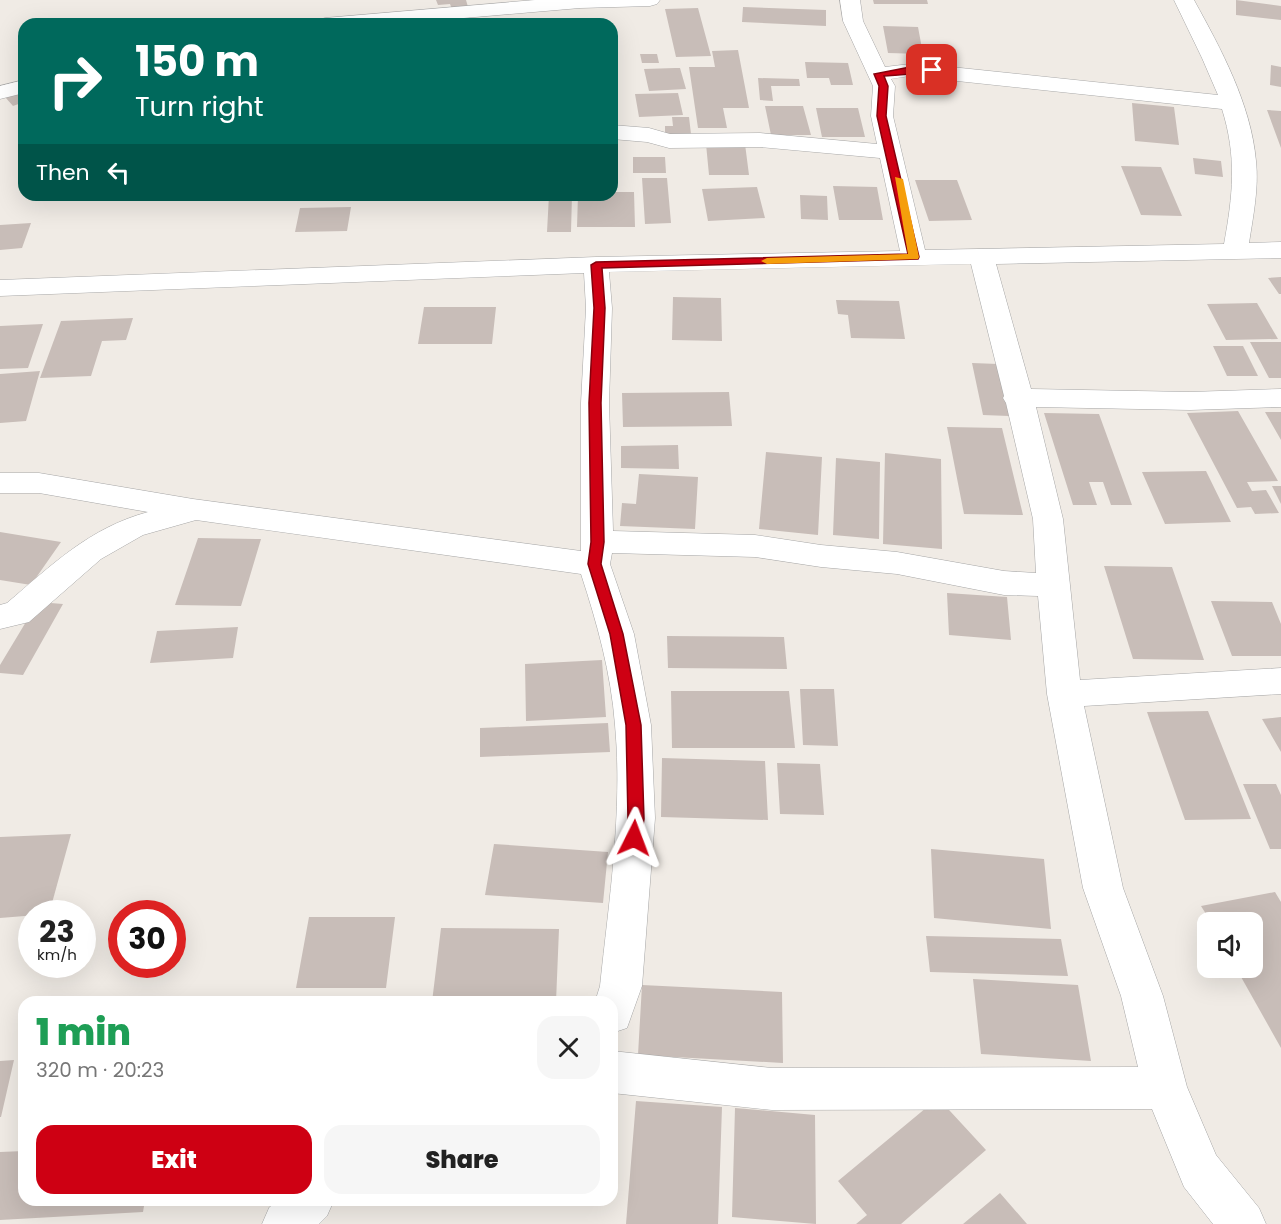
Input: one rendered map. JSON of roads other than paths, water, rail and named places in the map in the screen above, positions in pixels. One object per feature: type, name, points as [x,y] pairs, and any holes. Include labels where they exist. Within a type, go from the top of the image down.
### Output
[{"type":"street","points":[[395,18],[580,2],[650,0]]},
{"type":"street","points":[[850,0],[853,21],[884,86],[882,116],[914,257]]},
{"type":"street","points":[[1184,0],[1207,42],[1239,126],[1245,162],[1242,209],[1235,250]]},
{"type":"street","points":[[879,74],[932,70],[1229,103]]},
{"type":"street","points":[[0,93],[18,88]]},
{"type":"street","points":[[618,132],[649,135],[669,141],[760,140],[891,152]]},
{"type":"street","points":[[0,288],[596,265],[1281,250]]},
{"type":"street","points":[[982,258],[1017,398],[1034,453],[1048,519],[1064,694],[1103,888],[1142,996],[1166,1088],[1200,1171],[1243,1224]]},
{"type":"street","points":[[596,265],[599,308],[595,403],[596,553],[616,634],[633,725],[636,819],[621,986],[618,996]]},
{"type":"street","points":[[1017,398],[1190,401],[1281,398]]},
{"type":"street","points":[[0,483],[39,483],[193,509],[596,553],[755,546],[821,556],[897,563],[1004,583],[1053,585]]},
{"type":"street","points":[[0,617],[17,613],[98,546],[132,527],[193,509]]},
{"type":"street","points":[[1064,694],[1281,681]]},
{"type":"street","points":[[618,1073],[772,1089],[1166,1088]]},
{"type":"street","points":[[285,1224],[304,1206]]}]
